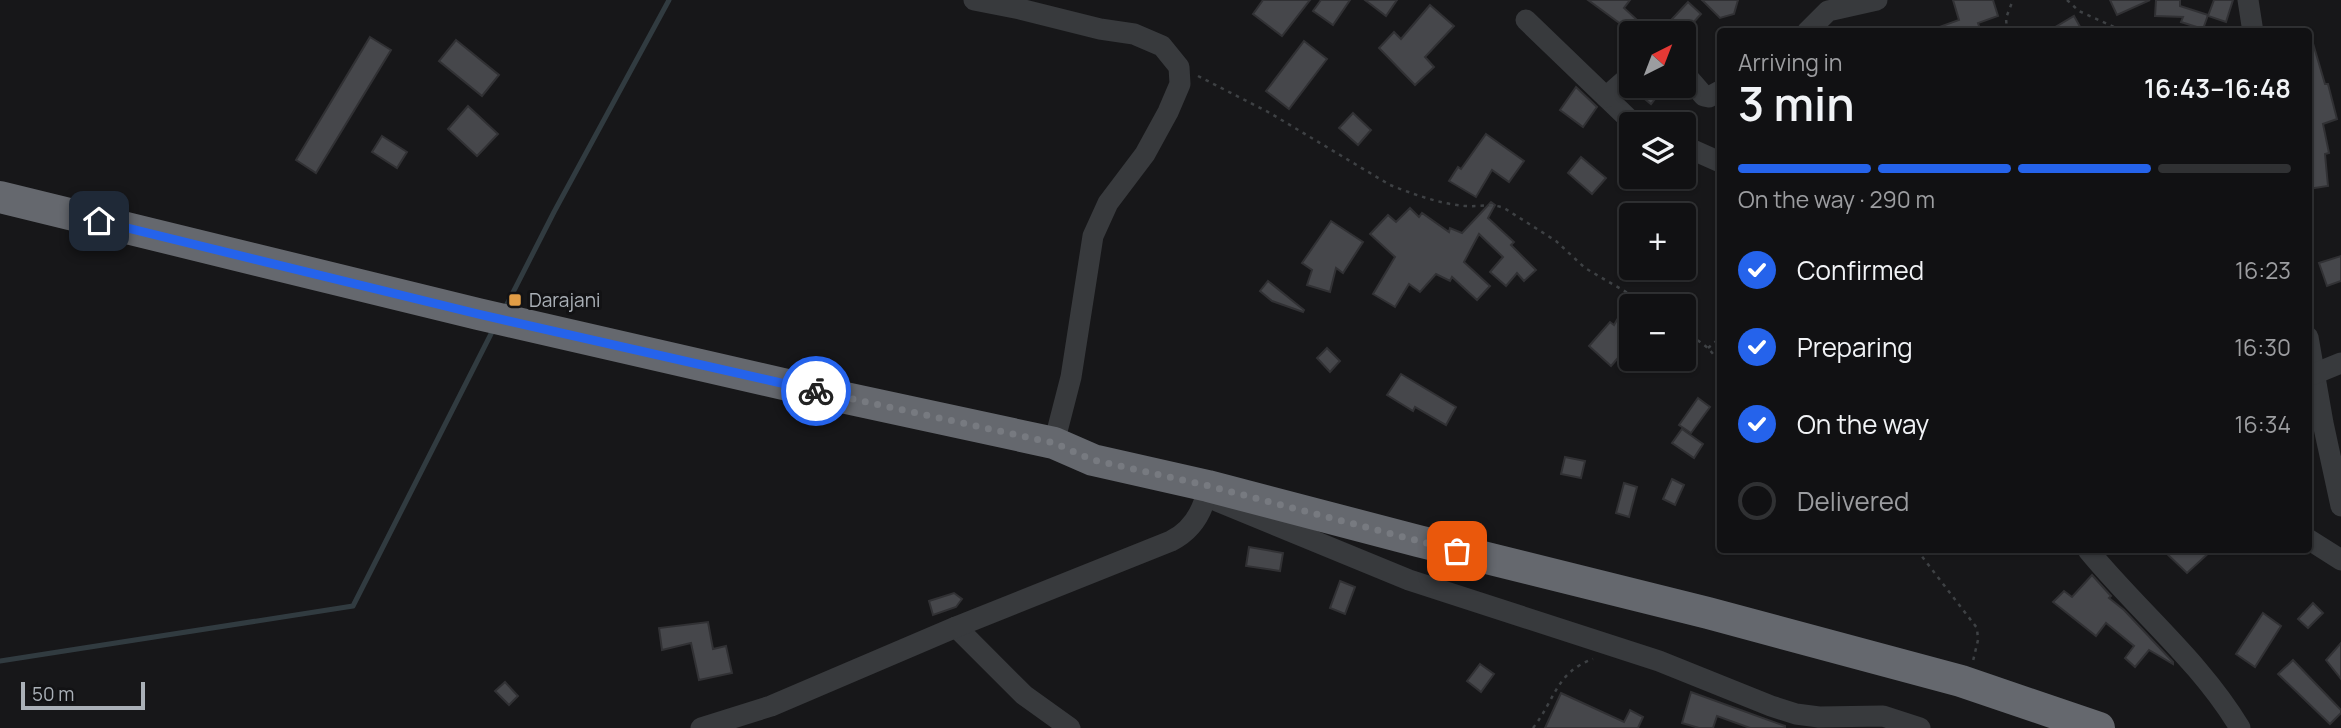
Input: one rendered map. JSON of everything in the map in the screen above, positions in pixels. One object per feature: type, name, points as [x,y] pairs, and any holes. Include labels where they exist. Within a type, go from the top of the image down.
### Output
[{"type":"highway","points":[[0,197],[478,314],[1054,443],[1093,460],[1208,491],[1708,613],[1961,681],[2099,728]]},
{"type":"street","points":[[974,0],[1100,29],[1134,34],[1162,46],[1179,67],[1180,84],[1168,112],[1145,154],[1108,204],[1093,236],[1071,377],[1054,443]]},
{"type":"street","points":[[1811,28],[1828,11],[1877,0]]},
{"type":"street","points":[[2248,0],[2252,28]]},
{"type":"street","points":[[1526,20],[1620,112]]},
{"type":"street","points":[[1606,97],[1619,86]]},
{"type":"street","points":[[1696,87],[1704,96],[1709,97],[1717,93]]},
{"type":"street","points":[[1696,151],[1717,161]]},
{"type":"street","points":[[2312,362],[2315,426],[2341,506]]},
{"type":"street","points":[[2314,374],[2341,363]]},
{"type":"street","points":[[714,726],[771,706],[956,627],[1151,551],[1190,529],[1208,491],[1409,580],[1659,661],[1796,714],[1920,728]]},
{"type":"street","points":[[2312,542],[2341,560]]},
{"type":"street","points":[[2090,553],[2113,581],[2213,688],[2240,728]]},
{"type":"street","points":[[956,627],[1024,695],[1070,728]]},
{"type":"path","points":[[2007,28],[2006,18],[2013,0]]},
{"type":"path","points":[[2067,0],[2079,11],[2116,28]]},
{"type":"path","points":[[1179,67],[1270,113],[1390,185],[1464,206],[1496,205],[1504,208],[1556,241],[1585,268],[1629,294]]},
{"type":"path","points":[[1696,339],[1717,358]]},
{"type":"path","points":[[1708,348],[1717,340]]},
{"type":"path","points":[[1919,553],[1977,628],[1975,657],[1961,681]]},
{"type":"path","points":[[1533,728],[1567,673],[1578,664],[1602,656],[1612,646]]},
{"type":"building","points":[[1263,0],[1310,0],[1282,36],[1253,14]]},
{"type":"building","points":[[1321,0],[1350,0],[1333,25],[1313,11]]},
{"type":"building","points":[[1365,0],[1397,0],[1386,16]]},
{"type":"building","points":[[1588,0],[1630,0],[1624,8],[1638,21],[1619,23]]},
{"type":"building","points":[[1702,0],[1738,0],[1734,14],[1720,18]]},
{"type":"building","points":[[1953,0],[1993,0],[1998,16],[1978,23],[1980,28],[1937,28],[1959,20]]},
{"type":"building","points":[[2110,0],[2150,0],[2117,15]]},
{"type":"building","points":[[2156,0],[2180,0],[2180,6],[2208,15],[2203,28],[2181,22],[2183,17],[2155,16]]},
{"type":"building","points":[[2214,0],[2233,0],[2226,22],[2208,16]]},
{"type":"building","points":[[1688,2],[1701,14],[1695,21],[1670,21]]},
{"type":"building","points":[[1430,5],[1454,26],[1425,57],[1434,67],[1415,85],[1379,48],[1394,32],[1401,39]]},
{"type":"building","points":[[2074,16],[2081,28],[2054,28]]},
{"type":"building","points":[[370,37],[391,50],[316,173],[296,160]]},
{"type":"building","points":[[456,40],[499,75],[482,96],[439,61]]},
{"type":"building","points":[[2312,40],[2337,119],[2323,124],[2329,153],[2325,154],[2328,186],[2312,188]]},
{"type":"building","points":[[1304,41],[1327,59],[1289,109],[1266,91]]},
{"type":"building","points":[[1576,87],[1597,107],[1583,127],[1560,110]]},
{"type":"building","points":[[1644,98],[1656,98],[1651,104]]},
{"type":"building","points":[[468,106],[498,134],[477,156],[448,129]]},
{"type":"building","points":[[1353,113],[1371,130],[1358,145],[1339,128]]},
{"type":"building","points":[[1486,134],[1524,161],[1509,182],[1492,170],[1476,197],[1449,181]]},
{"type":"building","points":[[382,136],[407,152],[397,168],[372,152]]},
{"type":"building","points":[[1581,157],[1606,178],[1592,194],[1568,173]]},
{"type":"building","points":[[1491,202],[1495,205],[1488,218],[1514,242],[1511,245],[1536,270],[1524,281],[1517,273],[1506,286],[1490,272],[1503,257],[1479,234],[1464,262],[1490,286],[1477,300],[1452,277],[1450,281],[1436,274],[1420,292],[1409,284],[1395,307],[1373,294],[1395,257],[1370,234],[1388,215],[1396,222],[1410,208],[1419,217],[1422,213],[1449,232],[1450,228],[1462,233]]},
{"type":"building","points":[[1331,221],[1363,242],[1343,273],[1336,268],[1330,292],[1307,285],[1312,270],[1302,263]]},
{"type":"building","points":[[2341,256],[2341,281],[2327,286],[2319,263]]},
{"type":"building","points":[[1268,281],[1304,310],[1303,312],[1272,301],[1260,291]]},
{"type":"building","points":[[1619,316],[1619,357],[1611,366],[1589,346],[1610,322],[1614,325]]},
{"type":"building","points":[[1327,348],[1340,361],[1330,372],[1317,358]]},
{"type":"building","points":[[1401,374],[1456,407],[1446,425],[1415,407],[1413,411],[1387,395]]},
{"type":"building","points":[[1698,398],[1710,407],[1691,433],[1679,425]]},
{"type":"building","points":[[1682,429],[1703,444],[1694,458],[1672,443]]},
{"type":"building","points":[[1565,457],[1585,461],[1581,478],[1561,474]]},
{"type":"building","points":[[1672,479],[1684,485],[1675,505],[1663,499]]},
{"type":"building","points":[[1624,483],[1637,487],[1629,517],[1616,513]]},
{"type":"building","points":[[1249,547],[1283,553],[1280,571],[1246,566]]},
{"type":"building","points":[[2166,553],[2209,553],[2187,573]]},
{"type":"building","points":[[2092,575],[2111,596],[2109,598],[2124,610],[2173,664],[2149,650],[2135,667],[2125,658],[2134,646],[2106,623],[2096,636],[2053,602],[2064,591],[2072,597]]},
{"type":"building","points":[[1340,581],[1355,587],[1345,614],[1330,608]]},
{"type":"building","points":[[954,593],[962,599],[956,607],[933,615],[929,601]]},
{"type":"building","points":[[2313,603],[2323,613],[2308,628],[2298,619]]},
{"type":"building","points":[[2263,613],[2281,626],[2255,667],[2236,654]]},
{"type":"building","points":[[708,622],[713,649],[726,646],[732,673],[699,680],[691,643],[662,650],[659,628]]},
{"type":"building","points":[[2341,643],[2341,679],[2326,660]]},
{"type":"building","points":[[2293,660],[2341,710],[2330,724],[2278,674]]},
{"type":"building","points":[[1480,664],[1494,674],[1481,692],[1467,681]]},
{"type":"building","points":[[505,682],[518,696],[509,705],[495,691]]},
{"type":"building","points":[[1691,692],[1785,728],[1750,728],[1717,716],[1713,728],[1699,728],[1682,723]]},
{"type":"building","points":[[1561,693],[1624,722],[1630,710],[1643,717],[1638,728],[1545,728]]},
{"type":"waterway","points":[[504,310],[669,0]]},
{"type":"waterway","points":[[0,661],[353,606],[494,328]]},
{"type":"way so far","points":[[816,391],[1054,443],[1093,460],[1209,486],[1457,551]]},
{"type":"place","name":"Darajani","points":[[515,300]]},
{"type":"route","points":[[99,221],[478,314],[816,391]]}]
